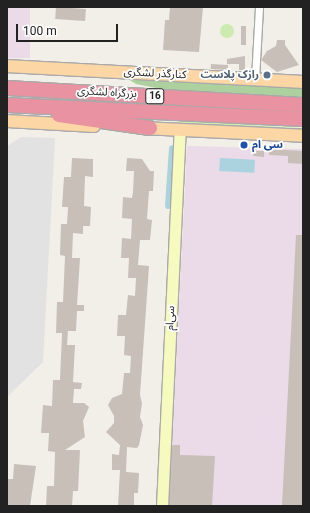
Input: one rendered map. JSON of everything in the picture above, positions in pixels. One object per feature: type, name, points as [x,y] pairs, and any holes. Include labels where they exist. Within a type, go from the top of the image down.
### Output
[{"type":"highway","name":"بزرگراه لشگری","points":[[7,88],[303,105]]},
{"type":"highway","name":"بزرگراه لشگری","points":[[7,105],[303,119]]},
{"type":"highway","points":[[7,105],[150,128]]},
{"type":"main road","name":"کنارگذر لشگری","points":[[7,66],[303,82]]},
{"type":"main road","points":[[7,121],[303,136]]},
{"type":"street","points":[[255,79],[259,7]]},
{"type":"street","name":"سی‌ام","points":[[162,506],[180,130]]},
{"type":"shaded area","points":[[7,7],[30,7],[30,58],[7,58]]},
{"type":"shaded area","points":[[21,137],[55,138],[43,362],[7,397],[7,146]]},
{"type":"shaded area","points":[[187,146],[303,149],[303,506],[169,506]]},
{"type":"green space","points":[[224,24],[230,24],[234,28],[234,34],[230,38],[224,38],[220,34],[220,28]]},
{"type":"green space","points":[[128,79],[303,88],[303,97],[166,90],[136,84]]},
{"type":"green space","points":[[180,121],[303,128],[303,134],[179,128]]},
{"type":"water","points":[[220,158],[255,160],[254,173],[219,171]]},
{"type":"building","points":[[56,7],[86,9],[85,21],[55,19]]},
{"type":"building","points":[[170,7],[203,7],[199,52],[163,50],[165,20],[169,20]]},
{"type":"building","points":[[241,26],[246,26],[246,45],[241,45]]},
{"type":"building","points":[[277,40],[285,40],[285,45],[299,65],[277,72],[261,60],[267,51],[276,46]]},
{"type":"building","points":[[245,56],[245,70],[239,70],[239,64],[227,64],[227,59]]},
{"type":"building","points":[[211,64],[228,65],[228,70],[211,69]]},
{"type":"building","points":[[269,149],[303,151],[303,164],[288,163],[288,156],[269,155]]},
{"type":"building","points":[[254,151],[264,151],[264,157],[253,156]]},
{"type":"building","points":[[72,158],[93,159],[93,177],[85,176],[84,206],[91,207],[90,226],[83,226],[83,234],[73,233],[72,258],[80,258],[77,305],[84,305],[84,311],[77,311],[76,331],[68,331],[67,345],[75,345],[73,382],[82,383],[81,389],[74,389],[73,403],[84,403],[89,407],[83,421],[85,437],[65,450],[80,450],[78,491],[73,491],[72,506],[46,506],[47,486],[54,486],[55,452],[48,451],[49,433],[41,433],[43,405],[52,406],[53,380],[60,380],[62,333],[56,333],[57,302],[63,302],[65,256],[60,255],[61,224],[67,224],[68,207],[62,207],[64,177],[71,177]]},
{"type":"building","points":[[127,158],[142,159],[150,171],[154,171],[153,191],[149,191],[147,219],[152,220],[150,240],[140,240],[138,265],[149,266],[140,395],[142,403],[140,417],[143,425],[137,448],[127,447],[126,472],[139,473],[138,493],[134,493],[134,506],[118,506],[120,470],[112,470],[112,454],[119,455],[120,445],[106,432],[114,423],[114,416],[108,405],[112,398],[122,394],[124,373],[130,373],[131,356],[124,355],[125,336],[117,336],[118,315],[126,315],[128,295],[135,296],[136,278],[128,278],[129,258],[121,258],[122,238],[131,239],[132,219],[122,218],[123,197],[132,198],[133,192],[134,171],[126,171]]},
{"type":"building","points":[[296,235],[303,235],[303,506],[282,506]]},
{"type":"building","points":[[172,445],[180,445],[180,455],[215,456],[212,506],[169,506]]},
{"type":"building","points":[[14,464],[36,466],[30,506],[7,506],[7,479],[13,479]]},
{"type":"waterway","points":[[168,205],[172,148]]},
{"type":"place","name":"رازک پلاست","points":[[267,75]]},
{"type":"place","name":"سی ام","points":[[244,145]]}]
